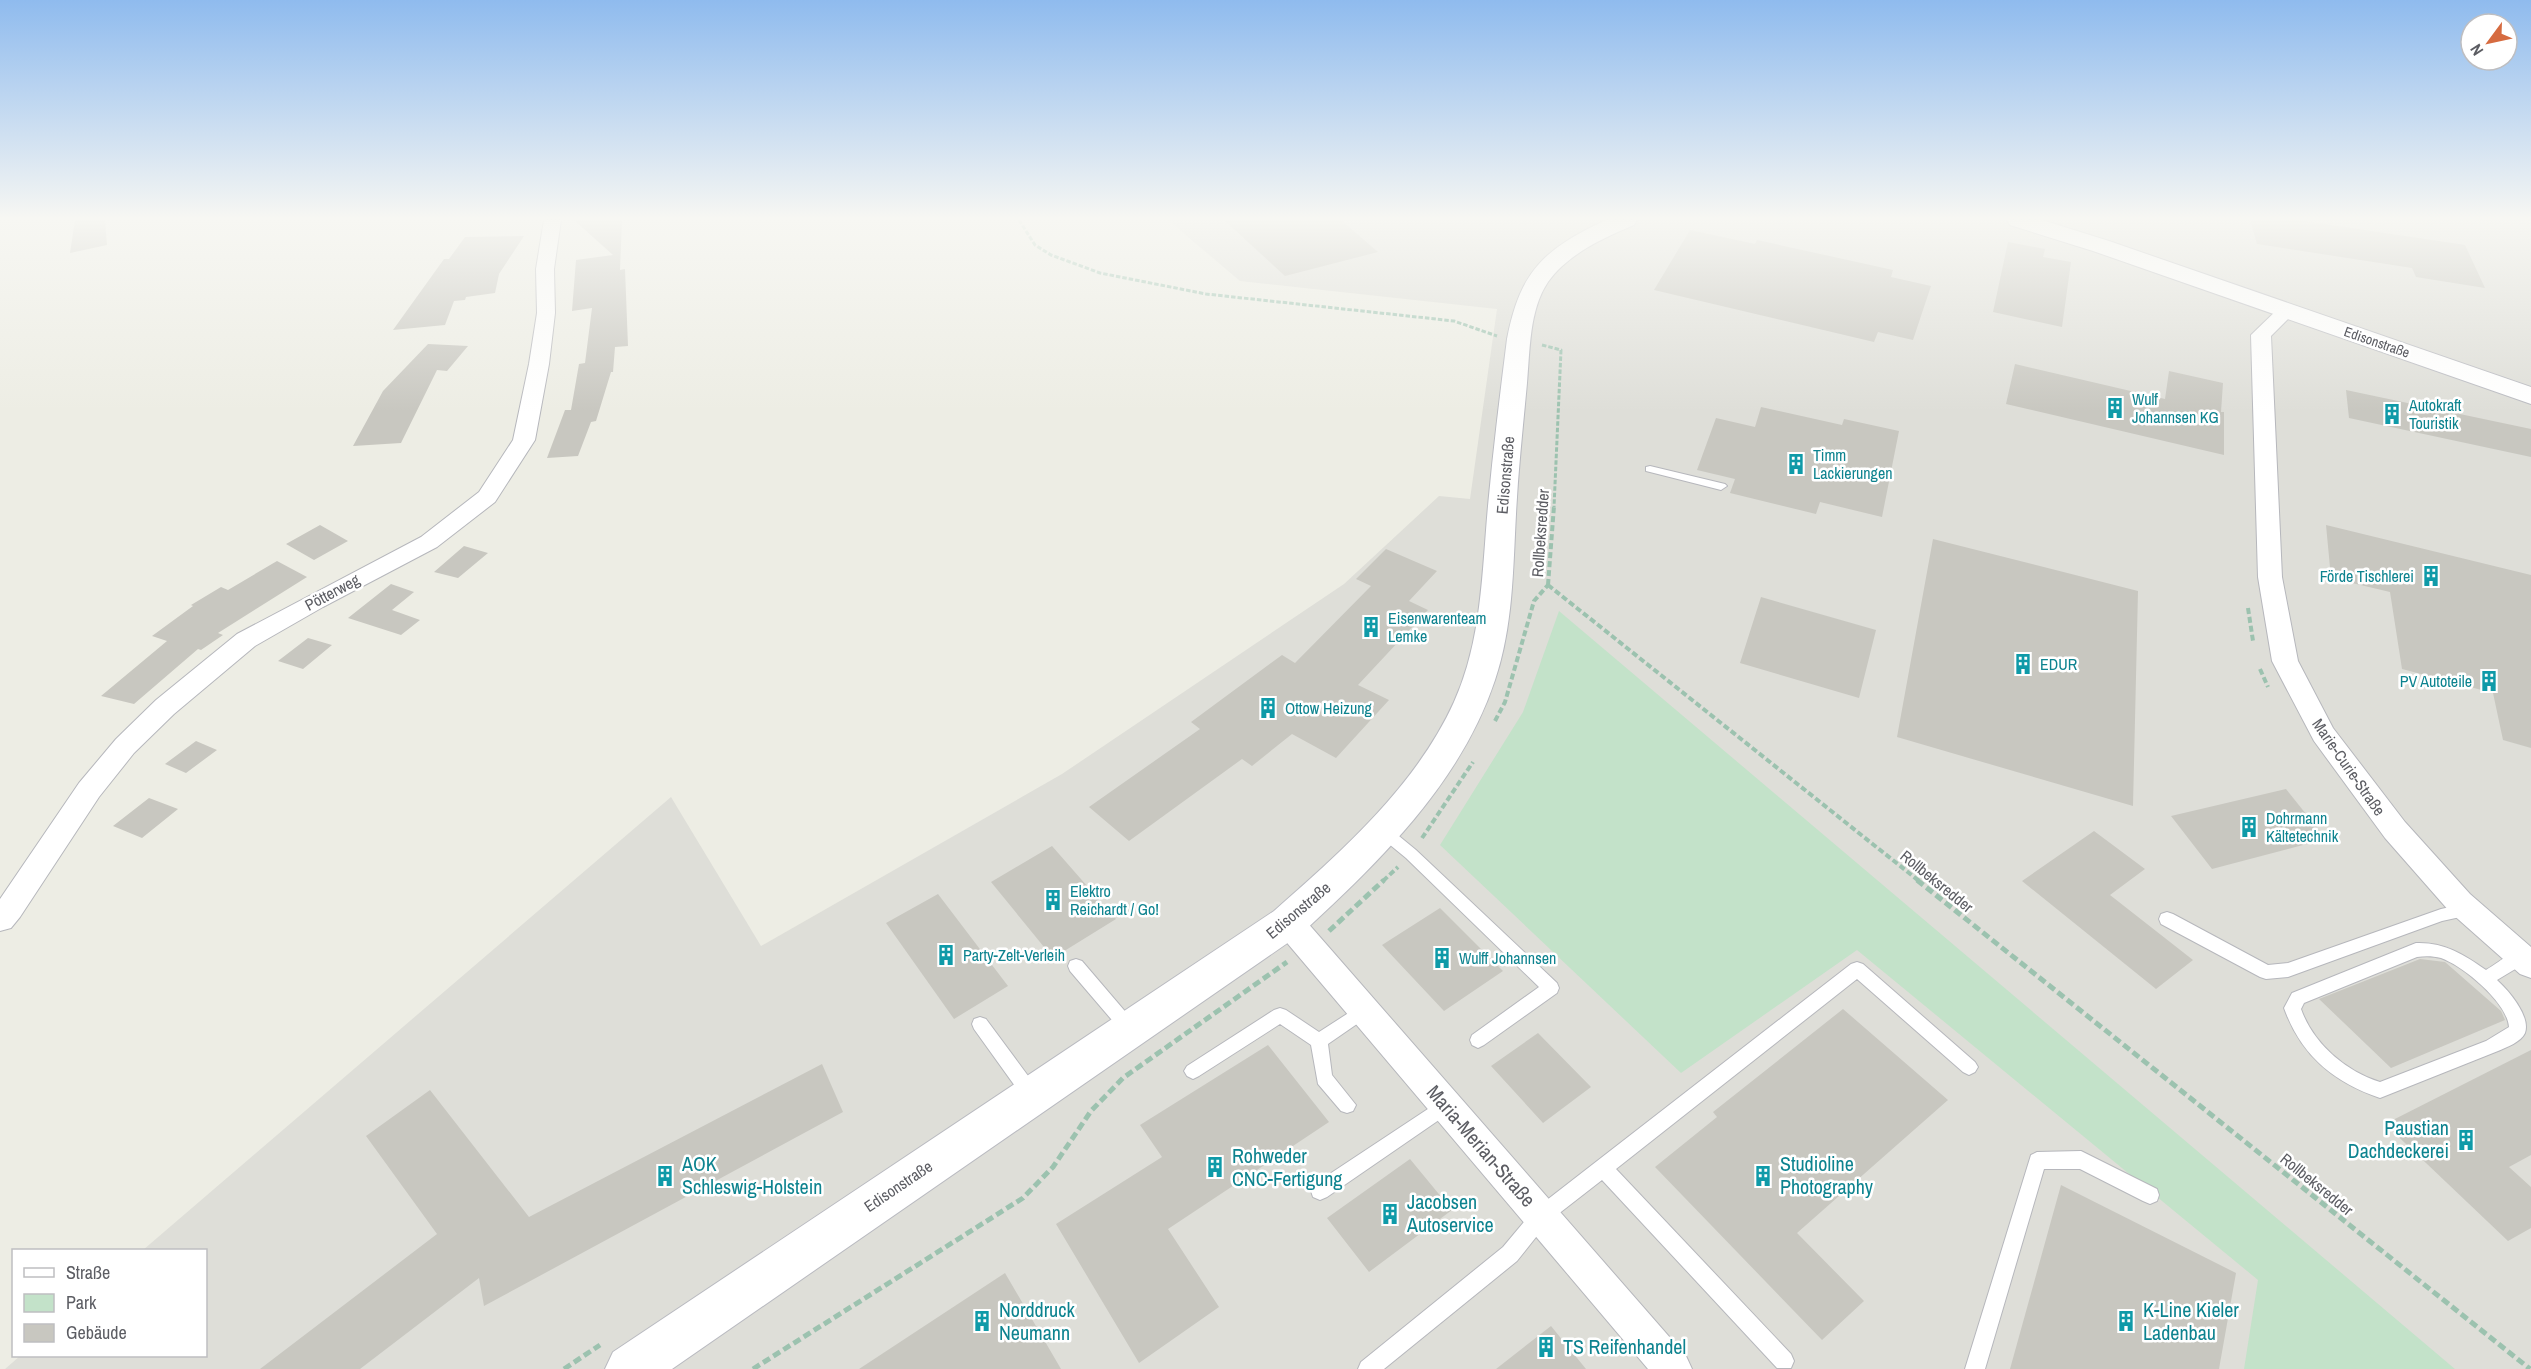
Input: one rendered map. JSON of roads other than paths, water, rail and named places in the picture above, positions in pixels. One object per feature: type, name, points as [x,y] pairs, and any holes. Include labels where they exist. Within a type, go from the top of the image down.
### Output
[{"type":"street","name":"Pötterweg","points":[[0,919],[10,908],[89,790],[125,746],[165,707],[246,640],[315,601],[429,542],[487,497],[524,440],[539,364],[546,313],[545,284]]},
{"type":"street","name":"Edisonstraße","points":[[618,1355],[1033,1095],[1288,922],[1383,831],[1419,788],[1451,741],[1471,702],[1491,641],[1503,337],[1523,314],[1537,284]]},
{"type":"street","name":"Edisonstraße","points":[[2209,284],[2531,396]]},
{"type":"street","name":"Marie-Curie-Straße","points":[[2286,311],[2261,336],[2270,577],[2285,661],[2323,734],[2395,830],[2468,909],[2526,961]]},
{"type":"street","name":"Maria-Merian-Straße","points":[[1288,922],[1673,1369]]},
{"type":"lane","points":[[1650,469],[1721,486]]},
{"type":"lane","points":[[1383,831],[1411,854],[1551,988],[1478,1040]]},
{"type":"lane","points":[[2167,919],[2265,972],[2288,970],[2441,915],[2468,909]]},
{"type":"lane","points":[[2430,948],[2448,953],[2485,979],[2508,1001],[2518,1018],[2518,1030],[2492,1046],[2380,1090],[2344,1075],[2296,1023],[2292,1008],[2298,998],[2416,950],[2430,948]]},
{"type":"lane","points":[[2485,979],[2526,961]]},
{"type":"lane","points":[[1076,966],[1130,1029]]},
{"type":"lane","points":[[1368,1369],[1510,1254],[1541,1216],[1857,969],[1969,1067]]},
{"type":"lane","points":[[1319,1041],[1364,1010]]},
{"type":"lane","points":[[1193,1071],[1280,1015],[1319,1041],[1324,1078],[1347,1105]]},
{"type":"lane","points":[[980,1024],[1033,1095]]},
{"type":"lane","points":[[1320,1191],[1446,1105]]},
{"type":"lane","points":[[1974,1369],[2037,1161],[2081,1160],[2150,1195]]},
{"type":"lane","points":[[1602,1168],[1784,1361]]},
{"type":"place","name":"Wulf Johannsen KG","points":[[2115,408]]},
{"type":"place","name":"Autokraft Touristik","points":[[2392,414]]},
{"type":"place","name":"Timm Lackierungen","points":[[1796,464]]},
{"type":"place","name":"Förde Tischlerei","points":[[2431,576]]},
{"type":"place","name":"Eisenwarenteam Lemke","points":[[1371,627]]},
{"type":"place","name":"EDUR","points":[[2023,664]]},
{"type":"place","name":"PV Autoteile","points":[[2489,681]]},
{"type":"place","name":"Ottow Heizung","points":[[1268,708]]},
{"type":"place","name":"Dohrmann Kältetechnik","points":[[2249,827]]},
{"type":"place","name":"Elektro Reichardt / Go!","points":[[1053,900]]},
{"type":"place","name":"Party-Zelt-Verleih","points":[[946,955]]},
{"type":"place","name":"Wulff Johannsen","points":[[1442,958]]},
{"type":"place","name":"Paustian Dachdeckerei","points":[[2466,1140]]},
{"type":"place","name":"Rohweder CNC-Fertigung","points":[[1215,1167]]},
{"type":"place","name":"AOK Schleswig-Holstein","points":[[665,1176]]},
{"type":"place","name":"Studioline Photography","points":[[1763,1176]]},
{"type":"place","name":"Jacobsen Autoservice","points":[[1390,1214]]},
{"type":"place","name":"Norddruck Neumann","points":[[982,1321]]},
{"type":"place","name":"K-Line Kieler Ladenbau","points":[[2126,1321]]},
{"type":"place","name":"TS Reifenhandel","points":[[1546,1347]]}]
